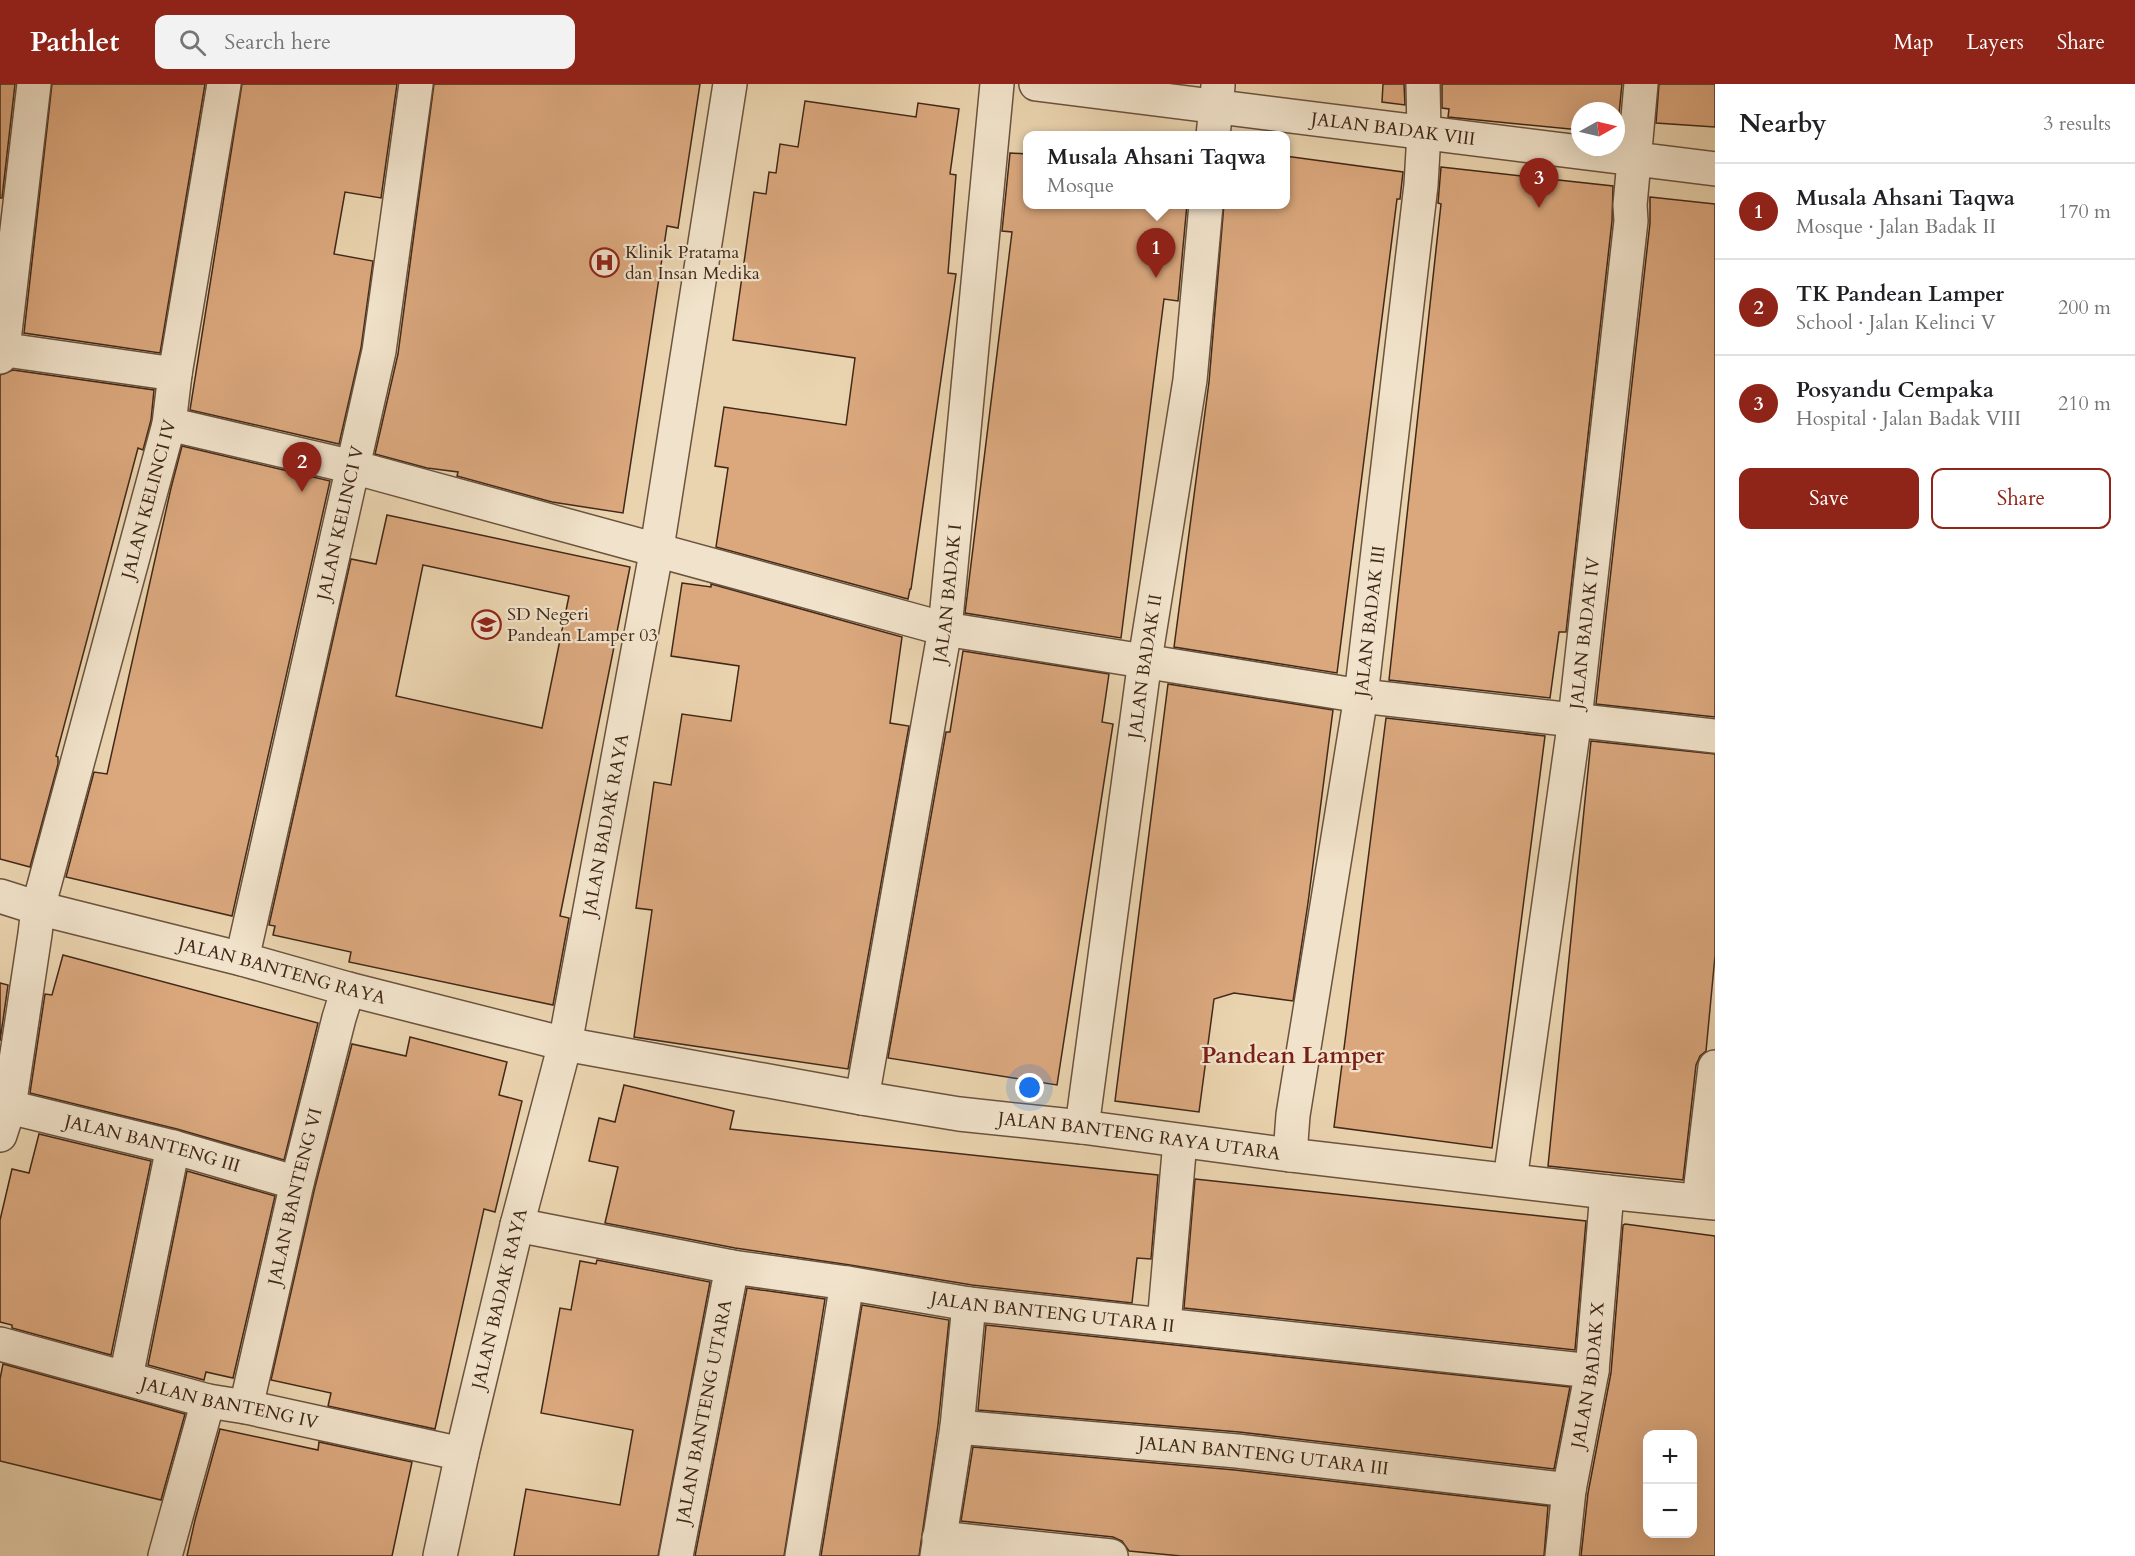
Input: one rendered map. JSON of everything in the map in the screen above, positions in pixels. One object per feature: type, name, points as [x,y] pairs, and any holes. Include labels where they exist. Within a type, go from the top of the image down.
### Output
[{"type":"street","points":[[34,84],[1,352],[175,374]]},
{"type":"street","name":"JALAN KELINCI IV","points":[[38,908],[169,424],[175,374],[224,84]]},
{"type":"street","name":"JALAN KELINCI V","points":[[242,959],[379,351],[416,84]]},
{"type":"street","name":"JALAN BADAK RAYA","points":[[440,1556],[517,1225],[565,1044],[657,548],[730,84]]},
{"type":"street","name":"JALAN BADAK I","points":[[862,1098],[945,629],[997,84]]},
{"type":"street","name":"JALAN BADAK VIII","points":[[1036,84],[1216,109],[1715,169]]},
{"type":"street","name":"JALAN BADAK III","points":[[1290,1155],[1293,1115],[1361,696],[1421,185],[1424,133],[1423,84]]},
{"type":"street","name":"JALAN BADAK IV","points":[[1509,1180],[1575,719],[1631,221],[1630,205],[1641,84]]},
{"type":"street","name":"JALAN BADAK II","points":[[1082,1127],[1145,660],[1190,380],[1206,209]]},
{"type":"street","points":[[169,424],[352,467],[657,548],[945,629],[1361,696],[1715,736]]},
{"type":"street","name":"JALAN BANTENG RAYA","points":[[0,896],[38,908],[565,1044]]},
{"type":"street","name":"JALAN BANTENG III","points":[[38,908],[36,934],[4,1121],[173,1146],[297,1182]]},
{"type":"street","name":"JALAN BANTENG VI","points":[[246,1407],[297,1182],[348,989]]},
{"type":"street","name":"JALAN BANTENG RAYA UTARA","points":[[565,1044],[959,1114],[1082,1127],[1290,1155],[1707,1202]]},
{"type":"street","points":[[1707,1202],[1715,1067]]},
{"type":"street","points":[[1164,1324],[1180,1141]]},
{"type":"street","points":[[126,1377],[173,1146]]},
{"type":"street","name":"JALAN BADAK X","points":[[1562,1556],[1569,1490],[1592,1371],[1607,1192]]},
{"type":"street","name":"JALAN BANTENG UTARA II","points":[[517,1225],[732,1267],[847,1283],[969,1304],[1592,1371]]},
{"type":"street","name":"JALAN BANTENG UTARA","points":[[676,1556],[732,1267]]},
{"type":"street","points":[[802,1556],[847,1283]]},
{"type":"street","points":[[969,1304],[957,1427],[938,1547],[1111,1556]]},
{"type":"street","name":"JALAN BANTENG IV","points":[[0,1344],[208,1401],[246,1407],[462,1454]]},
{"type":"street","points":[[165,1556],[208,1401]]},
{"type":"street","name":"JALAN BANTENG UTARA III","points":[[957,1427],[1237,1450],[1569,1490]]},
{"type":"building","points":[[0,84],[15,84],[2,198],[0,198]]},
{"type":"building","points":[[52,84],[205,84],[160,353],[24,333]]},
{"type":"building","points":[[242,84],[397,84],[381,198],[345,192],[334,254],[373,261],[361,348],[339,444],[190,410]]},
{"type":"building","points":[[434,84],[700,84],[678,228],[667,226],[623,513],[552,502],[457,476],[458,472],[427,468],[375,454],[398,354]]},
{"type":"building","points":[[1383,84],[1404,84],[1405,105],[1382,102]]},
{"type":"building","points":[[1442,84],[1622,84],[1620,102],[1571,102],[1571,129],[1448,117],[1449,109],[1442,108]]},
{"type":"building","points":[[1659,84],[1715,84],[1715,127],[1656,123]]},
{"type":"building","points":[[805,101],[916,117],[918,103],[959,109],[950,174],[956,175],[948,273],[956,274],[908,599],[716,547],[728,468],[715,466],[724,407],[846,425],[855,358],[733,340],[754,192],[766,194],[769,172],[776,173],[780,144],[798,147]]},
{"type":"building","points":[[1010,153],[1023,154],[1023,209],[1187,209],[1178,301],[1164,299],[1121,638],[965,613],[1012,232],[1002,231]]},
{"type":"building","points":[[1290,157],[1403,172],[1400,199],[1397,199],[1337,673],[1174,647],[1209,382],[1224,209],[1290,209]]},
{"type":"building","points":[[1441,167],[1613,186],[1612,221],[1566,632],[1559,632],[1550,698],[1389,680],[1441,204],[1438,203]]},
{"type":"building","points":[[1650,197],[1715,204],[1715,717],[1596,704],[1650,223]]},
{"type":"building","points":[[13,370],[154,390],[151,420],[143,450],[138,448],[56,756],[58,764],[30,867],[0,859],[0,375]]},
{"type":"building","points":[[182,446],[330,481],[232,916],[66,877],[94,772],[107,774]]},
{"type":"building","points":[[387,515],[630,567],[560,916],[569,918],[553,1005],[349,962],[351,952],[273,935],[275,926],[269,925],[351,559],[376,564]],"holes":[[[423,565],[569,596],[542,728],[396,696]]]},
{"type":"building","points":[[682,583],[711,587],[711,584],[902,637],[890,723],[909,726],[848,1069],[634,1037],[652,910],[636,908],[654,782],[671,785],[682,714],[731,721],[739,666],[671,656]]},
{"type":"building","points":[[963,651],[1109,674],[1102,722],[1113,724],[1057,1085],[888,1058],[946,732],[950,732]]},
{"type":"building","points":[[1168,684],[1333,710],[1293,1001],[1234,993],[1214,999],[1199,1112],[1115,1101]]},
{"type":"building","points":[[1386,718],[1545,736],[1492,1148],[1334,1127]]},
{"type":"building","points":[[1591,741],[1715,754],[1715,956],[1706,1051],[1700,1056],[1696,1065],[1683,1180],[1548,1166]]},
{"type":"building","points":[[63,955],[318,1023],[284,1160],[177,1129],[30,1093],[45,994],[52,995]]},
{"type":"building","points":[[0,983],[8,985],[0,1041]]},
{"type":"building","points":[[410,1037],[507,1062],[499,1095],[522,1101],[495,1212],[484,1209],[435,1429],[328,1406],[331,1393],[271,1380],[315,1187],[352,1044],[406,1056]]},
{"type":"building","points":[[624,1085],[734,1111],[730,1129],[1158,1175],[1151,1259],[1137,1258],[1132,1303],[972,1285],[735,1248],[605,1223],[618,1167],[589,1161],[599,1118],[615,1122]]},
{"type":"building","points":[[39,1134],[151,1161],[111,1355],[12,1328],[12,1325],[0,1322],[0,1220],[12,1169],[29,1173]]},
{"type":"building","points":[[187,1171],[275,1196],[233,1378],[206,1372],[204,1380],[148,1365]]},
{"type":"building","points":[[1195,1179],[1586,1221],[1575,1350],[1184,1308]]},
{"type":"building","points":[[1623,1225],[1715,1236],[1715,1556],[1581,1556],[1588,1493],[1611,1373]]},
{"type":"building","points":[[597,1260],[710,1282],[658,1556],[514,1556],[526,1489],[620,1505],[633,1430],[541,1413],[560,1308],[571,1310],[580,1261],[596,1264]]},
{"type":"building","points":[[747,1288],[825,1299],[784,1556],[695,1556]]},
{"type":"building","points":[[862,1305],[949,1320],[938,1425],[919,1556],[821,1556]]},
{"type":"building","points":[[986,1325],[1570,1387],[1554,1469],[1239,1432],[978,1410]]},
{"type":"building","points":[[3,1364],[185,1414],[161,1500],[0,1461],[0,1379]]},
{"type":"building","points":[[220,1429],[318,1450],[319,1442],[412,1462],[392,1556],[187,1556]]},
{"type":"building","points":[[973,1447],[1235,1470],[1548,1506],[1544,1556],[1181,1556],[1129,1551],[1122,1541],[1113,1537],[961,1521]]},
{"type":"place","name":"Posyandu Cempaka","points":[[1539,208]]},
{"type":"place","name":"Klinik Pratama dan Insan Medika","points":[[604,262]]},
{"type":"place","name":"Musala Ahsani Taqwa","points":[[1156,278]]},
{"type":"place","name":"TK Pandean Lamper","points":[[302,492]]},
{"type":"place","name":"SD Negeri Pandean Lamper 03","points":[[486,624]]},
{"type":"district","name":"Pandean Lamper","points":[[1293,1055]]}]
